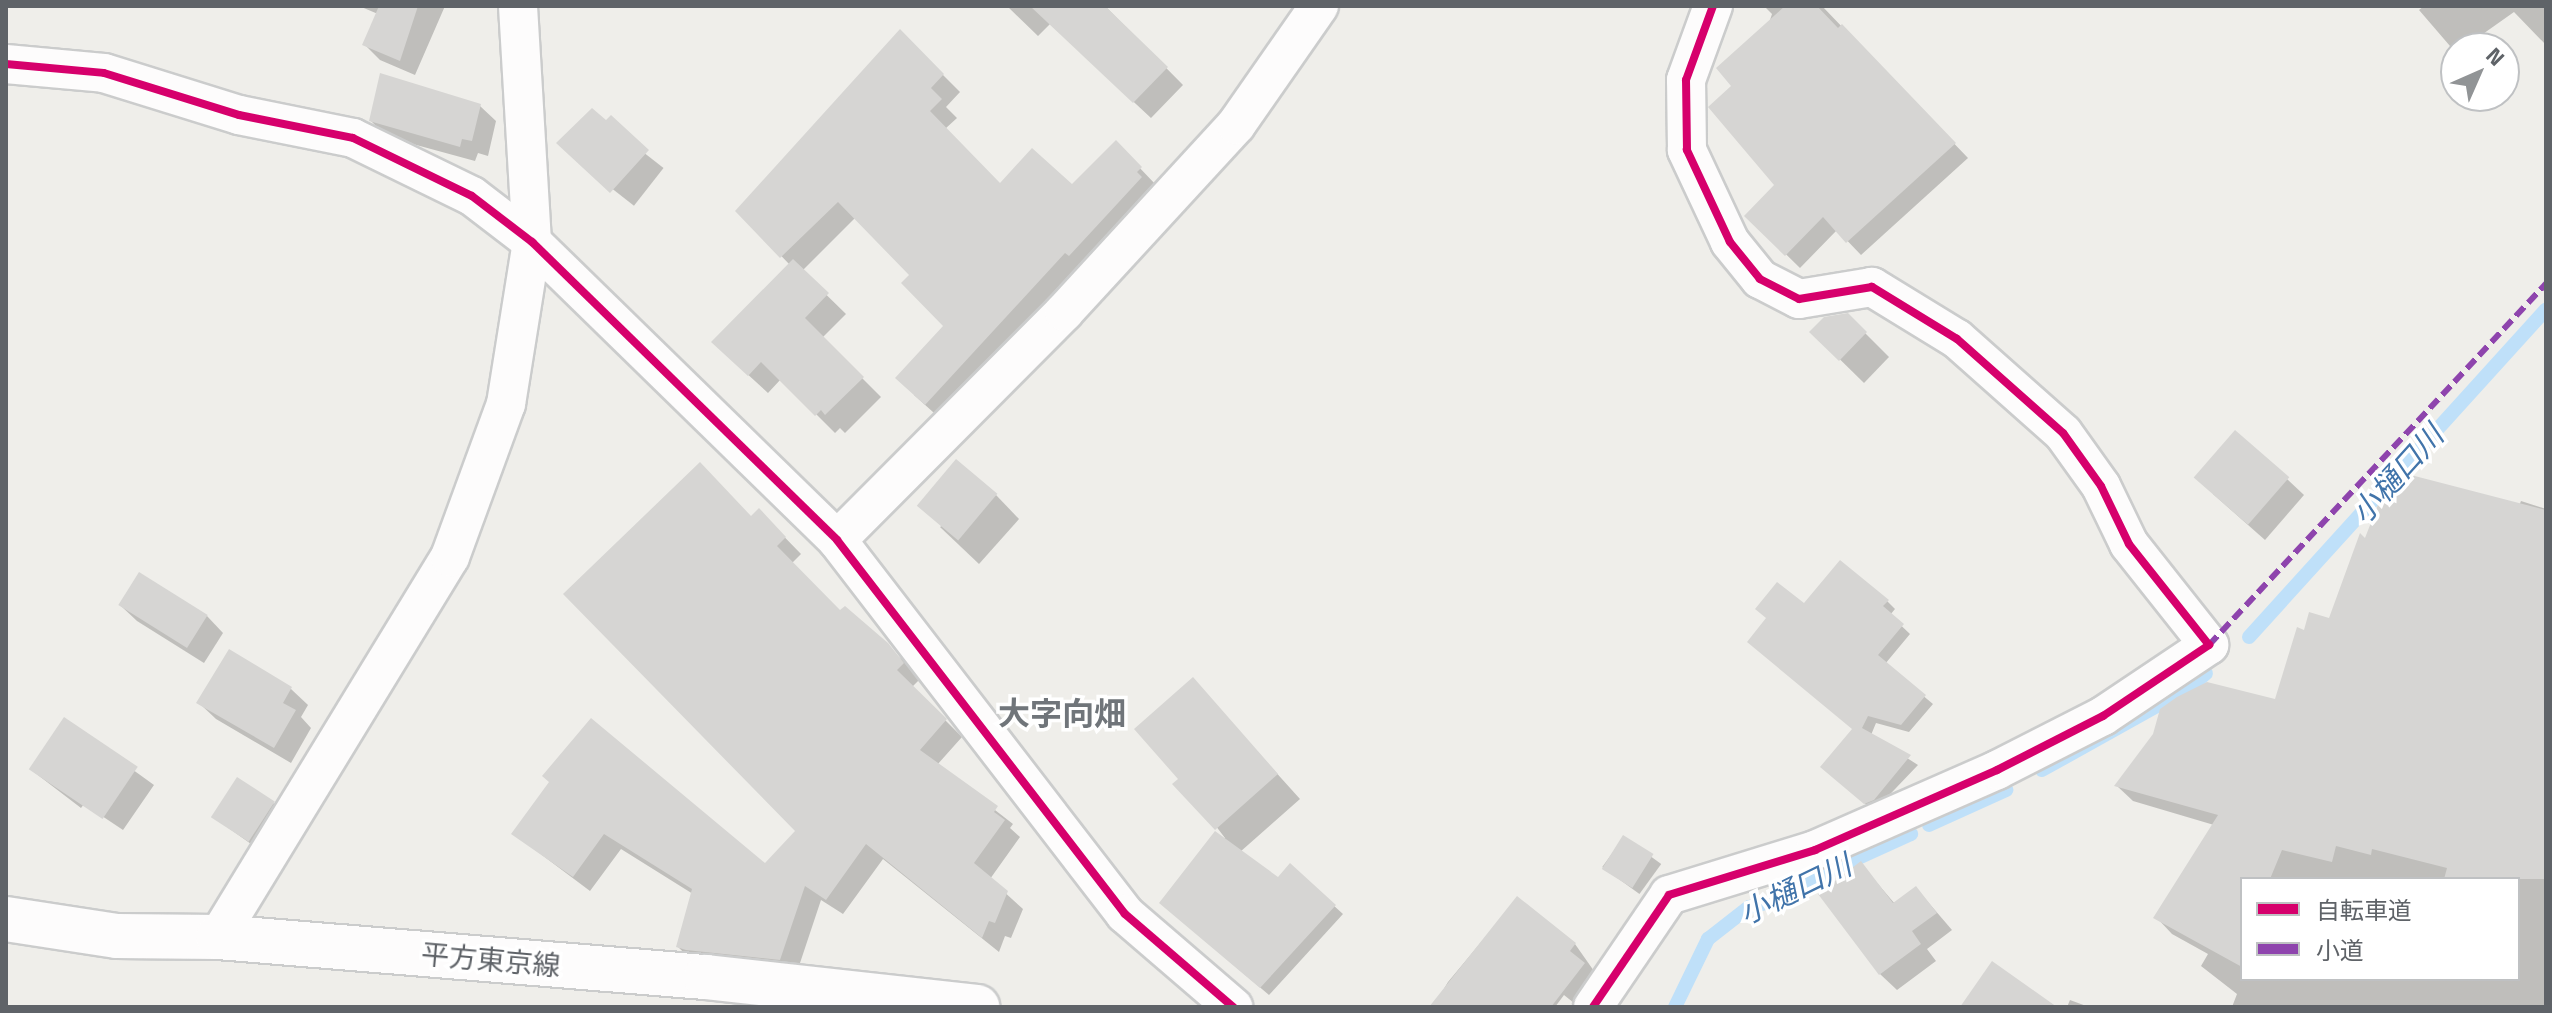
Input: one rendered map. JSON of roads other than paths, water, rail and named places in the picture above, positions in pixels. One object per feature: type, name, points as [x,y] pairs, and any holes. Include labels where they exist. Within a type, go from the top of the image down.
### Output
[{"type":"main road","name":"平方東京線","points":[[6,919],[117,936],[218,937],[706,977],[977,1007]]},
{"type":"street","points":[[218,937],[450,557],[506,404],[532,242],[518,6]]},
{"type":"street","points":[[837,540],[1064,312],[1236,125],[1319,6]]},
{"type":"street","points":[[1593,1007],[1669,895],[1815,850],[1997,770],[2103,716],[2209,645],[2129,544],[2101,486],[2063,433],[1957,339],[1872,287],[1799,299],[1760,279],[1730,242],[1687,150],[1686,80],[1713,6]]},
{"type":"street","points":[[6,64],[104,73],[239,115],[353,138],[472,196],[532,242],[837,540],[1125,914],[1233,1007]]},
{"type":"waterway","name":"小樋口川","points":[[2249,637],[2546,310]]},
{"type":"waterway","name":"小樋口川","points":[[2042,770],[2186,690],[2206,673]]},
{"type":"waterway","name":"小樋口川","points":[[1929,825],[2006,790]]},
{"type":"waterway","name":"小樋口川","points":[[1675,1007],[1708,939],[1749,907],[1787,898],[1832,870],[1911,834]]},
{"type":"district","name":"大字向畑","points":[[1062,713]]}]
